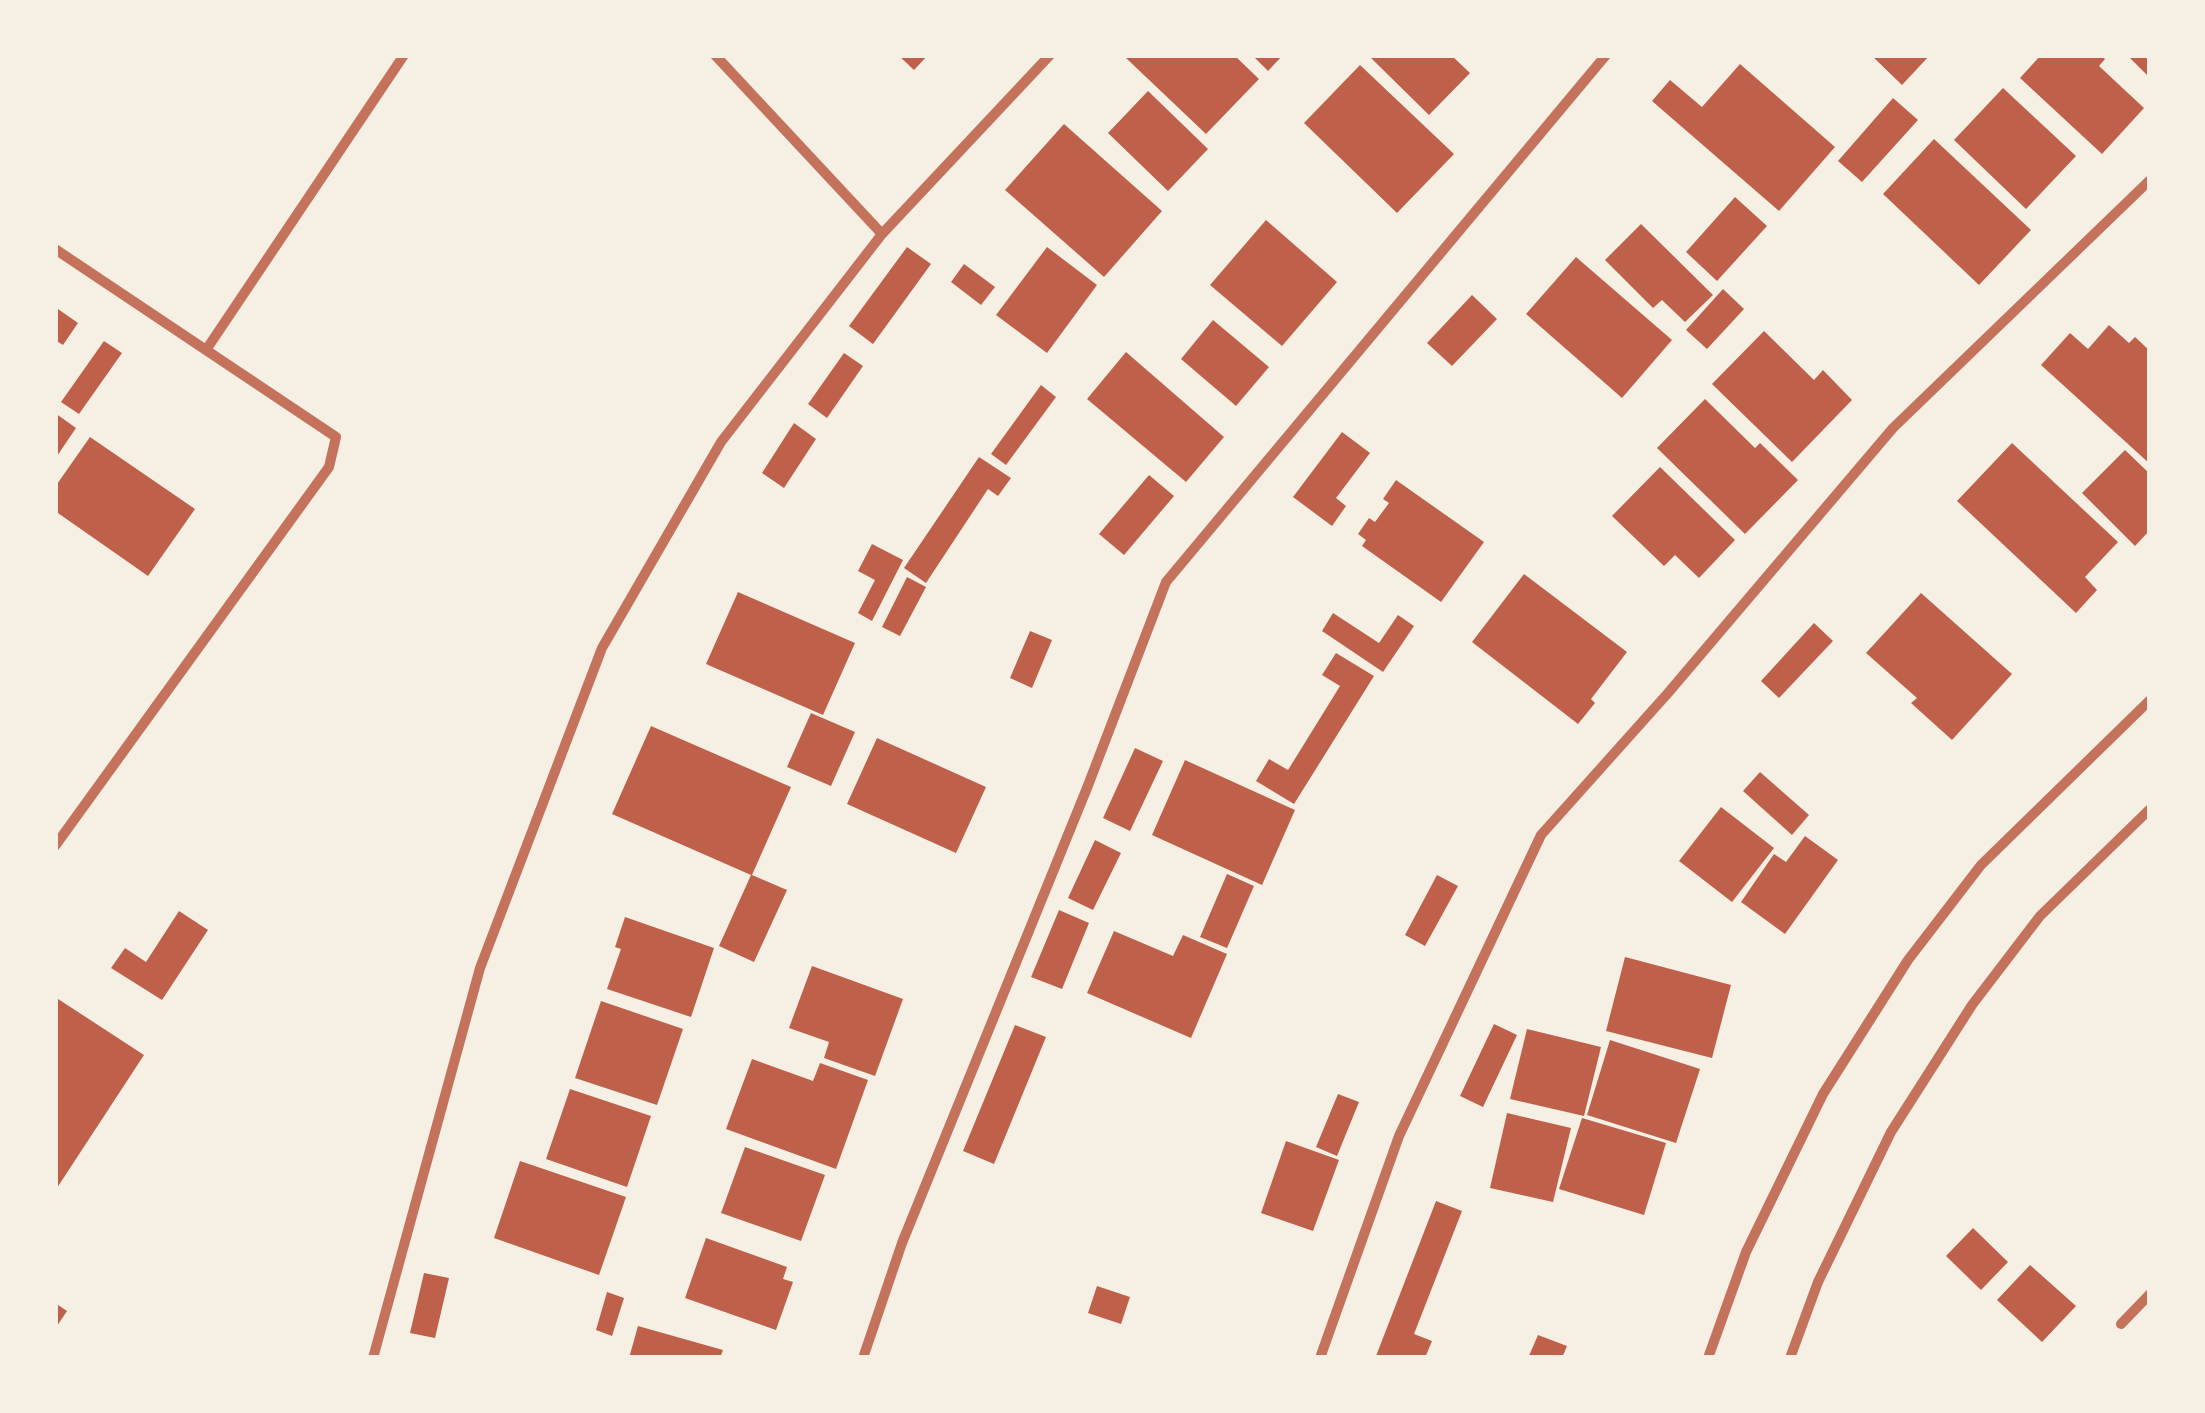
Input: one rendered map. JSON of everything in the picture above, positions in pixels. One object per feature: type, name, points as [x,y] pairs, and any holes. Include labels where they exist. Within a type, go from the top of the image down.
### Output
[{"type":"street","points":[[206,350],[404,55]]},
{"type":"street","points":[[716,55],[882,234]]},
{"type":"street","points":[[372,1358],[480,968],[602,648],[721,442],[882,234],[1050,55]]},
{"type":"street","points":[[863,1358],[902,1243],[1087,788],[1166,582],[1606,55]]},
{"type":"street","points":[[1320,1358],[1398,1136],[1541,835],[1893,428],[2150,180]]},
{"type":"street","points":[[55,249],[336,437],[329,468],[55,846]]},
{"type":"street","points":[[1708,1358],[1746,1252],[1824,1094],[1908,960],[1981,864],[2150,700]]},
{"type":"street","points":[[1790,1358],[1818,1282],[1891,1132],[1972,1005],[2040,916],[2150,808]]},
{"type":"street","points":[[2121,1324],[2150,1294]]},
{"type":"building","points":[[898,55],[928,55],[914,70]]},
{"type":"building","points":[[1234,55],[1259,79],[1206,134],[1126,58]]},
{"type":"building","points":[[1252,55],[1283,55],[1268,71]]},
{"type":"building","points":[[1451,55],[1470,73],[1429,115],[1371,58]]},
{"type":"building","points":[[1871,55],[1930,55],[1902,85]]},
{"type":"building","points":[[2041,55],[2100,55],[2105,59],[2099,66],[2144,108],[2102,154],[2020,78]]},
{"type":"building","points":[[2127,55],[2150,55],[2150,78]]},
{"type":"building","points":[[1740,64],[1835,147],[1779,211],[1652,101],[1670,80],[1702,107]]},
{"type":"building","points":[[1360,65],[1454,154],[1397,213],[1304,123]]},
{"type":"building","points":[[2003,88],[2076,156],[2026,209],[1954,140]]},
{"type":"building","points":[[1148,91],[1208,149],[1168,191],[1108,133]]},
{"type":"building","points":[[1893,98],[1918,120],[1862,182],[1838,161]]},
{"type":"building","points":[[1064,124],[1162,211],[1104,277],[1005,190]]},
{"type":"building","points":[[1934,139],[2031,230],[1979,285],[1883,194]]},
{"type":"building","points":[[1735,197],[1767,226],[1717,281],[1686,252]]},
{"type":"building","points":[[1266,220],[1337,282],[1282,346],[1210,285]]},
{"type":"building","points":[[1641,224],[1713,295],[1685,322],[1662,300],[1653,308],[1605,260]]},
{"type":"building","points":[[907,247],[931,264],[873,344],[849,326]]},
{"type":"building","points":[[1047,247],[1097,285],[1047,353],[996,315]]},
{"type":"building","points":[[1576,257],[1672,340],[1622,398],[1526,314]]},
{"type":"building","points":[[964,264],[995,287],[981,305],[951,282]]},
{"type":"building","points":[[1723,289],[1744,309],[1707,349],[1686,330]]},
{"type":"building","points":[[1472,295],[1497,319],[1452,366],[1427,343]]},
{"type":"building","points":[[55,307],[78,323],[63,345],[55,340]]},
{"type":"building","points":[[1213,320],[1269,367],[1236,406],[1181,359]]},
{"type":"building","points":[[2109,325],[2129,343],[2135,337],[2150,351],[2150,464],[2041,365],[2070,333],[2088,349]]},
{"type":"building","points":[[1764,331],[1814,380],[1823,370],[1852,400],[1792,462],[1712,384]]},
{"type":"building","points":[[104,341],[122,353],[79,414],[61,402]]},
{"type":"building","points":[[1126,352],[1224,437],[1186,482],[1087,399]]},
{"type":"building","points":[[844,353],[863,366],[827,418],[808,404]]},
{"type":"building","points":[[1041,385],[1056,397],[1006,465],[991,454]]},
{"type":"building","points":[[1705,399],[1755,448],[1760,443],[1798,480],[1745,534],[1657,448]]},
{"type":"building","points":[[55,413],[76,428],[55,459]]},
{"type":"building","points":[[794,423],[816,439],[784,488],[762,473]]},
{"type":"building","points":[[1342,432],[1370,453],[1336,498],[1346,506],[1332,526],[1293,497]]},
{"type":"building","points":[[90,437],[195,509],[148,576],[55,511],[55,487]]},
{"type":"building","points":[[2012,443],[2118,542],[2085,577],[2097,590],[2076,613],[1957,501]]},
{"type":"building","points":[[2125,450],[2150,474],[2150,530],[2135,546],[2082,493]]},
{"type":"building","points":[[979,457],[1011,478],[998,496],[988,489],[926,583],[904,568]]},
{"type":"building","points":[[1660,467],[1735,540],[1699,578],[1675,555],[1664,566],[1612,516]]},
{"type":"building","points":[[1149,475],[1174,496],[1124,555],[1099,534]]},
{"type":"building","points":[[1396,480],[1484,542],[1441,602],[1362,546],[1366,540],[1358,534],[1369,518],[1375,522],[1389,503],[1383,499]]},
{"type":"building","points":[[872,544],[903,560],[872,621],[858,613],[875,580],[858,571]]},
{"type":"building","points":[[1524,574],[1627,652],[1591,699],[1595,703],[1578,724],[1472,642]]},
{"type":"building","points":[[907,577],[926,587],[900,636],[882,627]]},
{"type":"building","points":[[738,592],[855,643],[823,715],[706,664]]},
{"type":"building","points":[[1921,593],[2012,674],[1952,740],[1911,703],[1917,698],[1866,653]]},
{"type":"building","points":[[1333,613],[1379,643],[1398,615],[1414,626],[1383,672],[1322,631]]},
{"type":"building","points":[[1814,623],[1833,641],[1779,698],[1761,681]]},
{"type":"building","points":[[1030,631],[1052,640],[1032,688],[1010,678]]},
{"type":"building","points":[[1336,653],[1374,676],[1294,804],[1256,781],[1269,759],[1288,770],[1340,686],[1322,675]]},
{"type":"building","points":[[811,713],[855,732],[831,786],[787,767]]},
{"type":"building","points":[[651,726],[791,787],[752,875],[787,890],[754,962],[719,946],[751,875],[612,814]]},
{"type":"building","points":[[877,738],[986,787],[956,853],[847,804]]},
{"type":"building","points":[[1135,748],[1163,761],[1130,831],[1103,818]]},
{"type":"building","points":[[1185,760],[1295,810],[1262,885],[1152,835]]},
{"type":"building","points":[[1760,772],[1809,815],[1792,835],[1743,791]]},
{"type":"building","points":[[1721,807],[1774,848],[1732,902],[1679,861]]},
{"type":"building","points":[[1805,836],[1838,860],[1785,934],[1741,902],[1774,854],[1786,862]]},
{"type":"building","points":[[1095,840],[1121,853],[1093,910],[1068,898]]},
{"type":"building","points":[[1227,874],[1254,886],[1227,948],[1200,937]]},
{"type":"building","points":[[1437,875],[1458,886],[1425,946],[1405,935]]},
{"type":"building","points":[[1059,910],[1089,923],[1062,989],[1031,977]]},
{"type":"building","points":[[179,911],[208,930],[162,1000],[111,968],[125,948],[146,962]]},
{"type":"building","points":[[625,917],[714,948],[691,1017],[607,989],[621,949],[615,947]]},
{"type":"building","points":[[1114,931],[1173,956],[1183,935],[1227,954],[1191,1038],[1087,993]]},
{"type":"building","points":[[1625,957],[1731,985],[1712,1058],[1606,1031]]},
{"type":"building","points":[[812,966],[903,999],[875,1076],[824,1058],[829,1042],[789,1028]]},
{"type":"building","points":[[55,997],[144,1055],[55,1191]]},
{"type":"building","points":[[601,1001],[683,1029],[657,1105],[575,1078]]},
{"type":"building","points":[[1494,1024],[1517,1035],[1483,1107],[1460,1096]]},
{"type":"building","points":[[1015,1025],[1046,1037],[994,1164],[963,1151]]},
{"type":"building","points":[[1527,1029],[1601,1047],[1584,1116],[1510,1099]]},
{"type":"building","points":[[1610,1040],[1700,1069],[1676,1143],[1587,1115]]},
{"type":"building","points":[[752,1059],[813,1081],[820,1063],[868,1080],[836,1169],[726,1129]]},
{"type":"building","points":[[570,1089],[651,1116],[627,1187],[546,1159]]},
{"type":"building","points":[[1338,1094],[1359,1102],[1337,1156],[1316,1147]]},
{"type":"building","points":[[1507,1113],[1571,1128],[1553,1202],[1490,1188]]},
{"type":"building","points":[[1582,1118],[1666,1143],[1644,1215],[1559,1189]]},
{"type":"building","points":[[1286,1141],[1339,1160],[1313,1231],[1261,1213]]},
{"type":"building","points":[[745,1147],[825,1175],[801,1241],[721,1213]]},
{"type":"building","points":[[520,1161],[626,1197],[599,1275],[494,1238]]},
{"type":"building","points":[[1436,1201],[1462,1211],[1414,1334],[1432,1341],[1425,1358],[1380,1358],[1376,1356]]},
{"type":"building","points":[[1973,1228],[2008,1262],[1981,1290],[1946,1256]]},
{"type":"building","points":[[706,1238],[787,1267],[783,1279],[793,1282],[776,1330],[685,1298]]},
{"type":"building","points":[[2030,1265],[2076,1306],[2042,1342],[1997,1300]]},
{"type":"building","points":[[424,1273],[449,1278],[435,1338],[410,1333]]},
{"type":"building","points":[[1097,1286],[1130,1297],[1121,1324],[1088,1313]]},
{"type":"building","points":[[607,1292],[624,1298],[612,1336],[596,1330]]},
{"type":"building","points":[[55,1303],[67,1311],[55,1329]]},
{"type":"building","points":[[638,1326],[723,1350],[720,1358],[629,1358]]},
{"type":"building","points":[[1538,1335],[1567,1346],[1562,1358],[1528,1358]]}]
